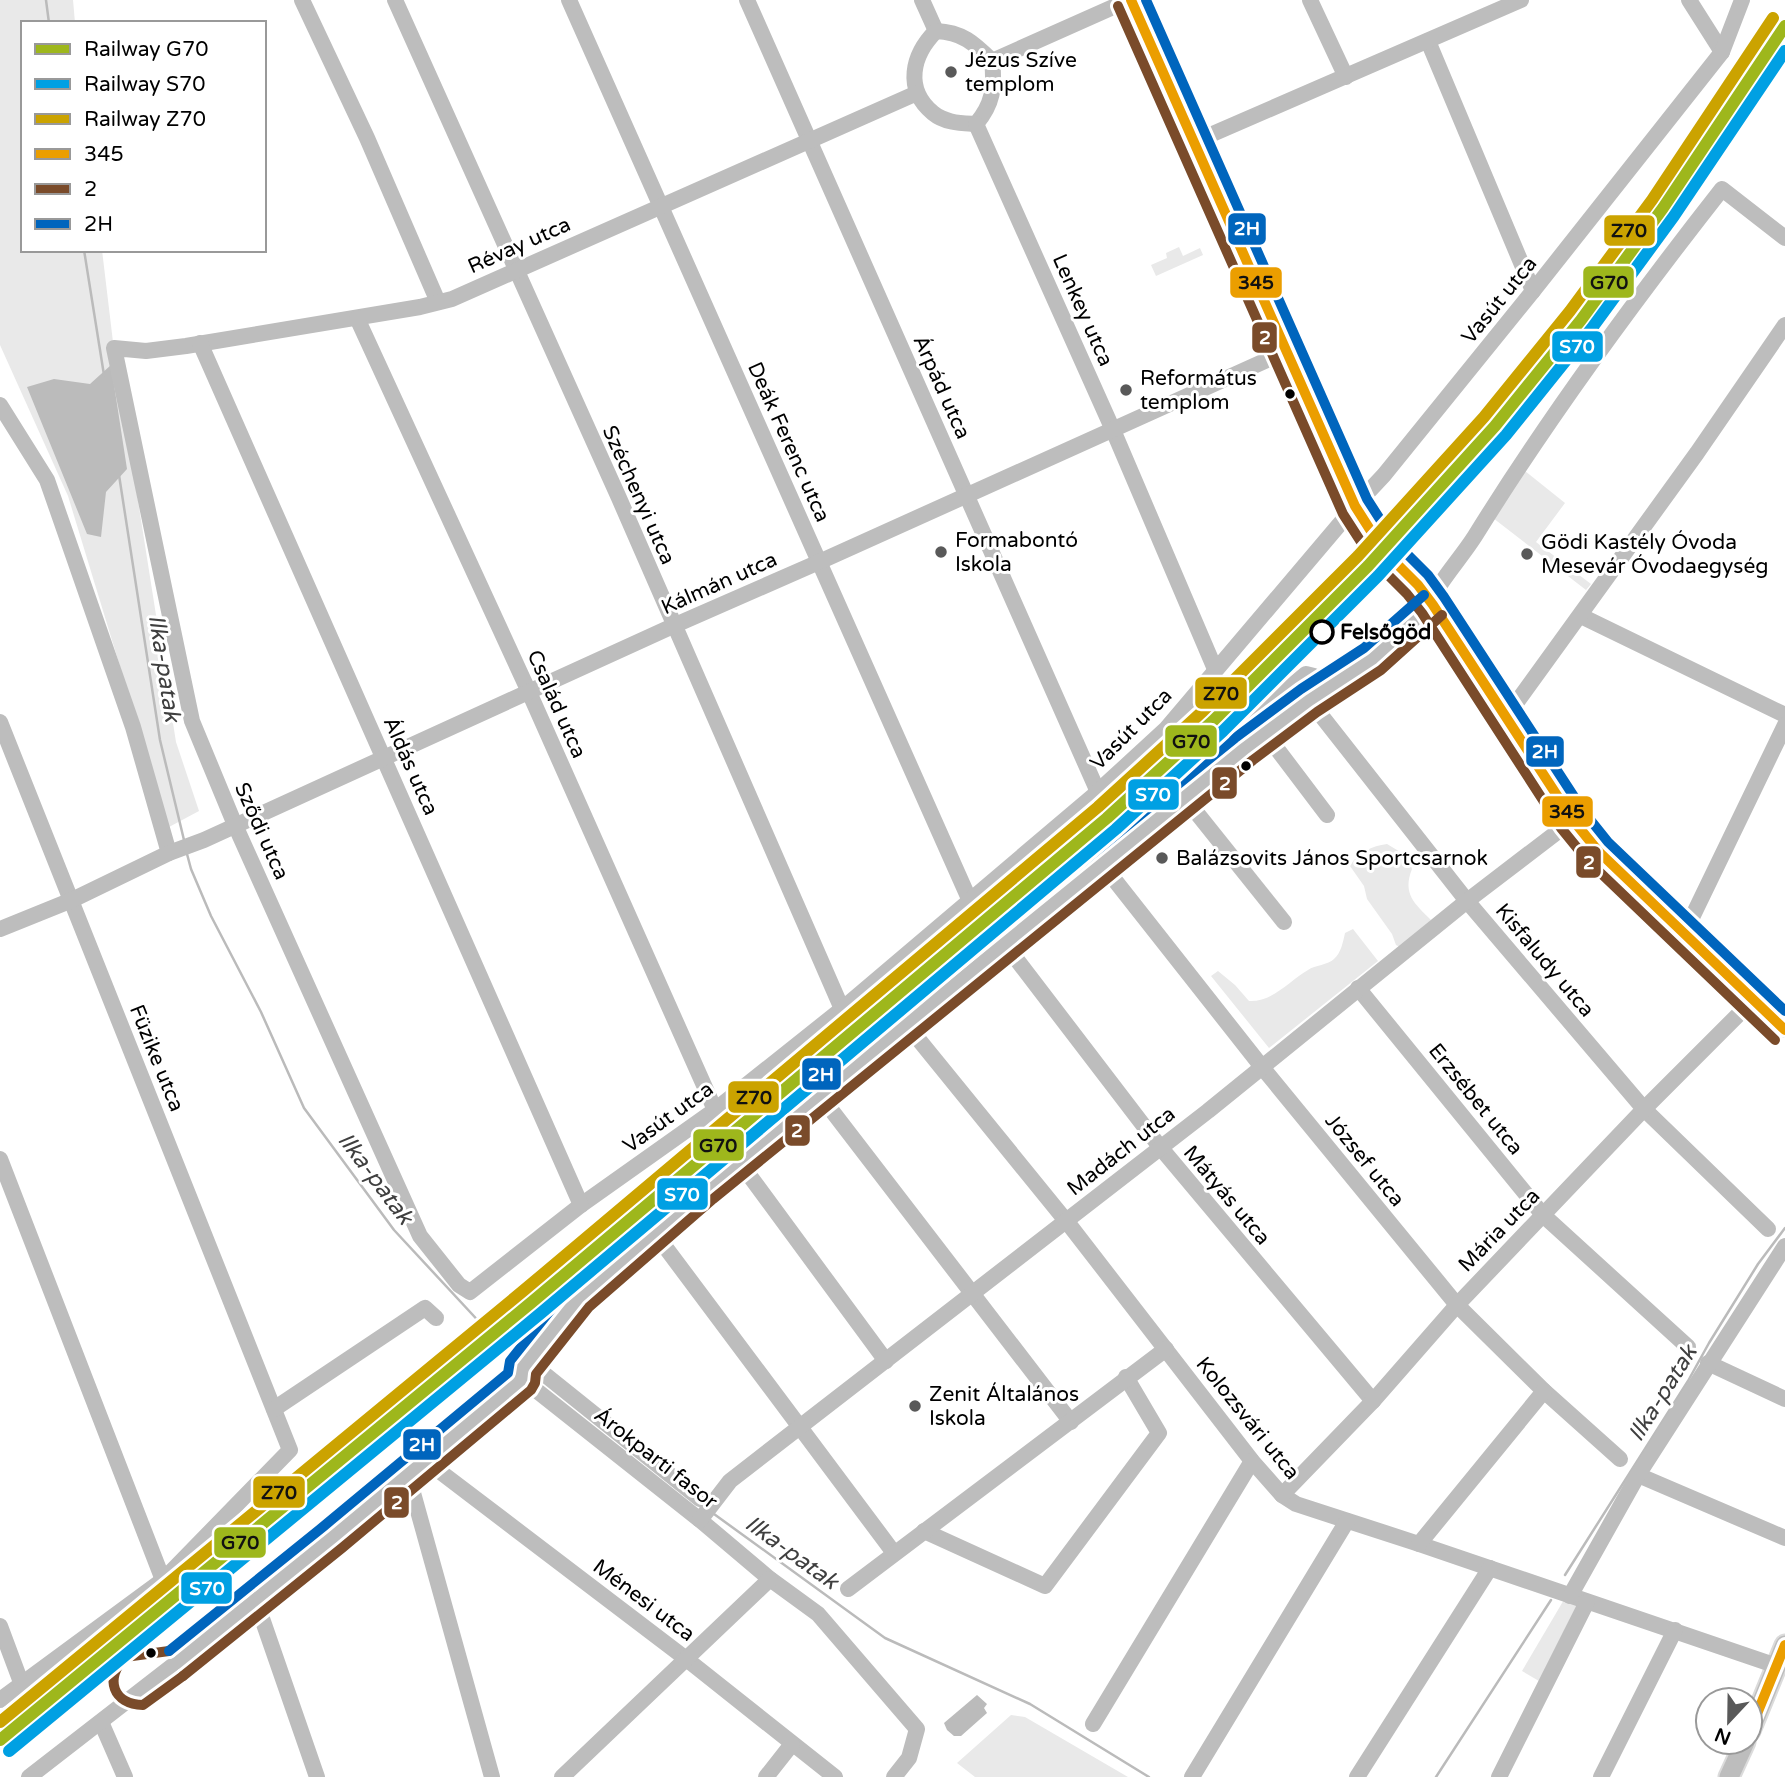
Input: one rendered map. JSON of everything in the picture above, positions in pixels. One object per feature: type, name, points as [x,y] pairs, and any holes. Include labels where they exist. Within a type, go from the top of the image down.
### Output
[{"type":"main road","points":[[1764,1697],[1785,1645]]},
{"type":"main road","points":[[1729,1777],[1739,1756]]},
{"type":"street","points":[[302,0],[367,138],[438,303]]},
{"type":"street","name":"Széchenyi utca","points":[[395,0],[620,498],[673,626],[842,1009]]},
{"type":"street","name":"Deák Ferenc utca","points":[[569,0],[970,901]]},
{"type":"street","name":"Árpád utca","points":[[747,0],[1098,792]]},
{"type":"street","points":[[922,0],[936,31]]},
{"type":"street","points":[[992,61],[1130,0],[1354,506],[1387,554],[1418,585],[1431,603],[1573,820],[1598,851],[1785,1030]]},
{"type":"street","points":[[1310,0],[1346,77]]},
{"type":"street","points":[[1194,142],[1428,41],[1491,6],[1521,0]]},
{"type":"street","points":[[1689,0],[1722,52]]},
{"type":"street","name":"Vasút utca","points":[[470,1292],[581,1205],[715,1110],[842,1009],[1098,792],[1166,729],[1354,506],[1384,475],[1534,291],[1722,52],[1742,0]]},
{"type":"street","points":[[936,31],[966,37],[992,61],[993,84],[988,110],[976,124],[951,122],[934,114],[916,93],[915,64],[919,51],[936,31]]},
{"type":"street","points":[[1428,41],[1534,291]]},
{"type":"street","name":"Révay utca","points":[[114,348],[146,351],[357,318],[452,299],[916,93]]},
{"type":"street","name":"Lenkey utca","points":[[976,124],[1113,430],[1215,670]]},
{"type":"street","points":[[29,1777],[256,1601],[426,1461],[525,1368],[579,1297],[738,1160],[1248,746],[1373,659],[1431,603],[1505,488],[1636,298],[1722,189],[1785,238]]},
{"type":"street","name":"Család utca","points":[[357,318],[529,692],[715,1110]]},
{"type":"street","points":[[1506,717],[1581,616],[1785,325]]},
{"type":"street","name":"Áldás utca","points":[[200,343],[581,1205]]},
{"type":"street","name":"Sződi utca","points":[[114,348],[192,721],[235,825],[420,1236],[459,1285],[470,1292]]},
{"type":"street","name":"Kálmán utca","points":[[0,929],[72,900],[174,851],[204,840],[1287,351]]},
{"type":"street","points":[[0,405],[47,480],[174,851]]},
{"type":"street","points":[[1581,616],[1785,715]]},
{"type":"street","points":[[1248,746],[1245,717],[1253,710],[1271,703],[1306,674],[1314,676],[1328,688]]},
{"type":"street","name":"Kisfaludy utca","points":[[1309,701],[1467,901],[1644,1109],[1768,1229]]},
{"type":"street","name":"Füzike utca","points":[[0,722],[290,1450],[163,1580]]},
{"type":"street","points":[[1684,934],[1785,725]]},
{"type":"street","points":[[1265,733],[1327,815]]},
{"type":"street","points":[[1184,797],[1284,922]]},
{"type":"street","name":"Madách utca","points":[[706,1511],[730,1481],[974,1294],[1467,901],[1573,820]]},
{"type":"street","name":"József utca","points":[[1101,864],[1262,1067],[1457,1305],[1620,1459]]},
{"type":"street","name":"Mátyás utca","points":[[1004,943],[1160,1147],[1373,1401]]},
{"type":"street","name":"Erzsébet utca","points":[[1359,988],[1543,1214],[1688,1347]]},
{"type":"street","name":"Mária utca","points":[[1282,1495],[1373,1401],[1457,1305],[1543,1214],[1753,1000]]},
{"type":"street","name":"Kolozsvári utca","points":[[906,1024],[1065,1221],[1252,1461],[1282,1495],[1296,1504],[1777,1666]]},
{"type":"street","points":[[819,1094],[1071,1422]]},
{"type":"street","points":[[0,1159],[163,1580],[0,1700]]},
{"type":"street","points":[[738,1160],[886,1361]]},
{"type":"street","points":[[654,1232],[894,1553]]},
{"type":"street","points":[[1566,1594],[1638,1475],[1785,1246]]},
{"type":"street","points":[[274,1409],[425,1308],[436,1318]]},
{"type":"street","points":[[848,1590],[1166,1349]]},
{"type":"street","points":[[1709,1363],[1785,1399]]},
{"type":"street","name":"Árokparti fasor","points":[[525,1368],[700,1499],[706,1511],[770,1579],[818,1614],[916,1729],[909,1758],[894,1777]]},
{"type":"street","points":[[924,1531],[1045,1586],[1159,1433],[1126,1377]]},
{"type":"street","points":[[1419,1544],[1545,1391]]},
{"type":"street","name":"Ménesi utca","points":[[426,1461],[685,1658],[835,1777]]},
{"type":"street","points":[[1093,1724],[1252,1461]]},
{"type":"street","points":[[408,1475],[492,1777]]},
{"type":"street","points":[[1638,1475],[1785,1538]]},
{"type":"street","points":[[1192,1777],[1347,1521]]},
{"type":"street","points":[[1356,1777],[1490,1568]]},
{"type":"street","points":[[562,1777],[770,1579]]},
{"type":"street","points":[[256,1601],[317,1777]]},
{"type":"street","points":[[1499,1777],[1587,1602]]},
{"type":"street","points":[[0,1626],[22,1685]]},
{"type":"street","points":[[1601,1777],[1675,1630]]},
{"type":"street","points":[[101,1722],[125,1777]]},
{"type":"street","points":[[766,1777],[792,1744]]},
{"type":"shaded area","points":[[0,0],[73,0],[75,21],[21,21],[21,252],[102,252],[113,342],[176,742],[199,811],[169,827],[68,496],[0,345]]},
{"type":"shaded area","points":[[1179,247],[1183,256],[1200,248],[1203,255],[1156,276],[1151,265],[1167,258],[1166,253]]},
{"type":"shaded area","points":[[111,365],[127,469],[106,492],[101,537],[87,534],[27,387],[54,379],[90,384]]},
{"type":"shaded area","points":[[1525,471],[1565,503],[1536,542],[1591,584],[1586,590],[1493,518]]},
{"type":"shaded area","points":[[1387,844],[1407,856],[1412,869],[1409,892],[1431,920],[1400,947],[1396,945],[1392,934],[1367,899],[1364,886],[1350,866],[1366,850]]},
{"type":"shaded area","points":[[1353,929],[1378,961],[1269,1048],[1211,976],[1218,971],[1249,1001],[1266,998],[1311,968],[1334,959],[1340,951],[1345,933]]},
{"type":"shaded area","points":[[1565,1598],[1577,1605],[1539,1681],[1522,1671]]},
{"type":"shaded area","points":[[977,1695],[987,1704],[984,1708],[987,1713],[961,1736],[954,1736],[944,1723]]},
{"type":"shaded area","points":[[1011,1715],[1025,1717],[1128,1777],[975,1777],[957,1763]]},
{"type":"waterway","name":"Ilka-patak","points":[[46,0],[49,21]]},
{"type":"waterway","name":"Ilka-patak","points":[[84,252],[104,375]]},
{"type":"waterway","name":"Ilka-patak","points":[[119,475],[160,740],[184,840]]},
{"type":"waterway","name":"Ilka-patak","points":[[187,854],[211,916],[261,1012],[304,1108],[394,1230],[484,1327],[519,1360]]},
{"type":"waterway","name":"Ilka-patak","points":[[1565,1575],[1688,1381],[1758,1264],[1785,1228]]},
{"type":"waterway","name":"Ilka-patak","points":[[714,1514],[885,1638],[1030,1704],[1149,1777]]},
{"type":"waterway","name":"Ilka-patak","points":[[1436,1777],[1551,1600]]},
{"type":"rail line","name":"Z70","points":[[0,1722],[523,1291],[1098,807],[1203,711],[1358,556],[1484,417],[1570,311],[1652,200],[1773,18]]},
{"type":"rail line","name":"G70","points":[[0,1740],[532,1302],[1107,818],[1213,721],[1368,566],[1495,426],[1581,320],[1663,208],[1785,26]]},
{"type":"rail line","name":"S70","points":[[9,1751],[541,1313],[1116,829],[1223,731],[1378,576],[1506,435],[1592,328],[1674,216],[1785,51]]},
{"type":"transit line","name":"345","points":[[1131,0],[1355,506],[1383,550],[1418,585],[1433,605],[1573,820],[1598,851],[1785,1030]]},
{"type":"transit line","name":"2H","points":[[1146,0],[1367,499],[1394,541],[1428,575],[1444,597],[1584,812],[1608,842],[1785,1011]]},
{"type":"transit line","name":"2","points":[[1118,6],[1343,514],[1372,559],[1422,613],[1561,828],[1587,860],[1775,1040]]},
{"type":"transit line","name":"2H","points":[[169,1651],[508,1373],[510,1361],[569,1287],[695,1177],[1235,738],[1301,689],[1364,648],[1424,595]]},
{"type":"transit line","name":"2","points":[[183,1676],[531,1390],[536,1374],[589,1307],[713,1199],[1253,760],[1317,712],[1381,670],[1442,615]]},
{"type":"transit line","name":"345","points":[[1764,1697],[1785,1645]]},
{"type":"transit line","name":"2","points":[[169,1651],[125,1657],[115,1674],[115,1689],[125,1700],[143,1705],[183,1676]]},
{"type":"place","name":"Jézus Szíve templom","points":[[951,72]]},
{"type":"place","name":"Református templom","points":[[1126,390]]},
{"type":"place","name":"Formabontó Iskola","points":[[941,552]]},
{"type":"place","name":"Gödi Kastély Óvoda Mesevár Óvodaegység","points":[[1527,554]]},
{"type":"place","name":"Felsőgöd","points":[[1322,632]]},
{"type":"place","name":"Balázsovits János Sportcsarnok","points":[[1162,858]]},
{"type":"place","name":"Zenit Általános Iskola","points":[[915,1406]]}]
